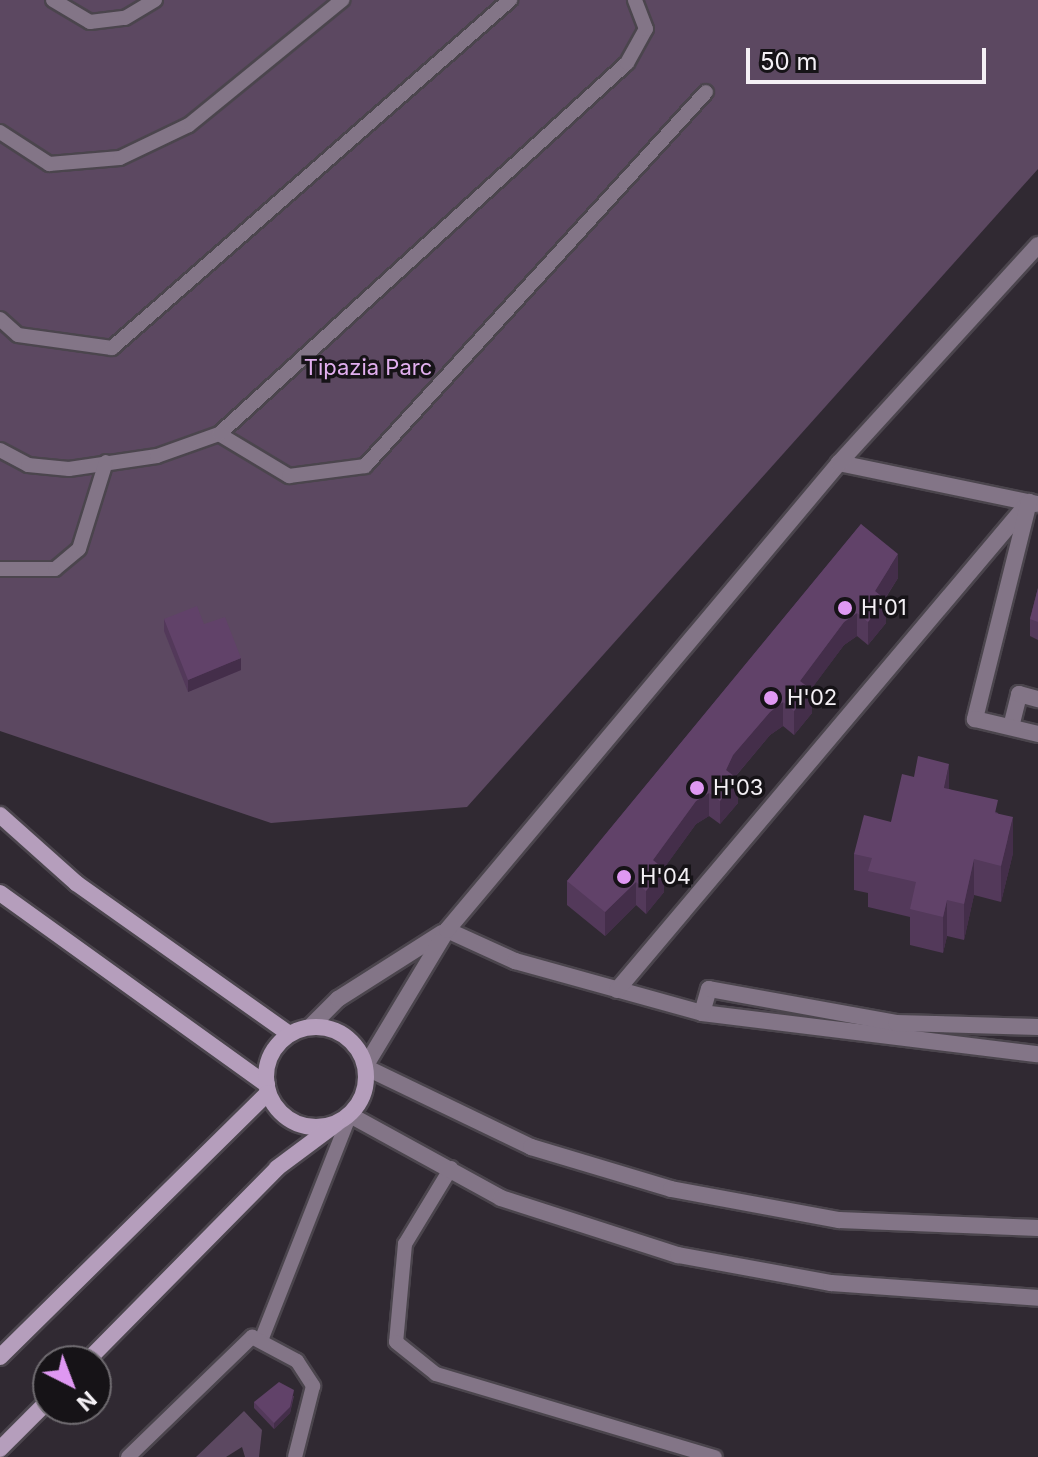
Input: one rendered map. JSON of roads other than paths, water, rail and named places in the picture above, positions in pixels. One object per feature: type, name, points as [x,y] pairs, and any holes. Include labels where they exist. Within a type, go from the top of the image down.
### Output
[{"type":"street","points":[[103,1345],[277,1168],[343,1119],[367,1085],[366,1067],[447,930],[839,463],[1038,245]]},
{"type":"street","points":[[839,463],[1034,503]]},
{"type":"street","points":[[1034,503],[975,719],[1038,734]]},
{"type":"street","points":[[617,990],[1034,503]]},
{"type":"street","points":[[1011,727],[1019,694],[1038,699]]},
{"type":"street","points":[[0,815],[76,883],[289,1034]]},
{"type":"street","points":[[0,893],[267,1089],[303,1126],[343,1119],[451,1168],[501,1198],[678,1255],[831,1283],[1038,1298]]},
{"type":"street","points":[[447,930],[515,961],[702,1013],[1038,1054]]},
{"type":"street","points":[[310,1027],[338,999],[447,930]]},
{"type":"street","points":[[702,1013],[709,989],[896,1023],[1038,1027]]},
{"type":"street","points":[[0,1357],[267,1089],[270,1056],[289,1034],[310,1027],[339,1031],[366,1067],[531,1147],[671,1189],[839,1220],[1038,1228]]},
{"type":"street","points":[[0,1449],[32,1417]]},
{"type":"lane","points":[[53,0],[90,22],[125,18],[155,0]]},
{"type":"lane","points":[[0,132],[49,164],[120,158],[189,125],[342,0]]},
{"type":"lane","points":[[0,319],[18,335],[112,348],[510,0]]},
{"type":"lane","points":[[0,450],[28,465],[106,462],[157,456],[219,434],[627,63],[646,29],[635,0]]},
{"type":"lane","points":[[219,434],[289,476],[365,466],[706,92]]},
{"type":"lane","points":[[0,569],[55,569],[79,549],[106,462]]},
{"type":"lane","points":[[262,1338],[343,1119]]},
{"type":"lane","points":[[451,1168],[405,1244],[396,1342],[436,1374],[715,1457]]},
{"type":"lane","points":[[128,1457],[252,1337],[262,1338],[297,1361],[313,1386],[295,1457]]},
{"type":"place","name":"H'01","points":[[845,608]]},
{"type":"place","name":"H'02","points":[[771,698]]},
{"type":"place","name":"H'03","points":[[697,788]]},
{"type":"place","name":"H'04","points":[[624,877]]},
{"type":"park label","name":"Tipazia Parc","points":[[368,368]]}]
